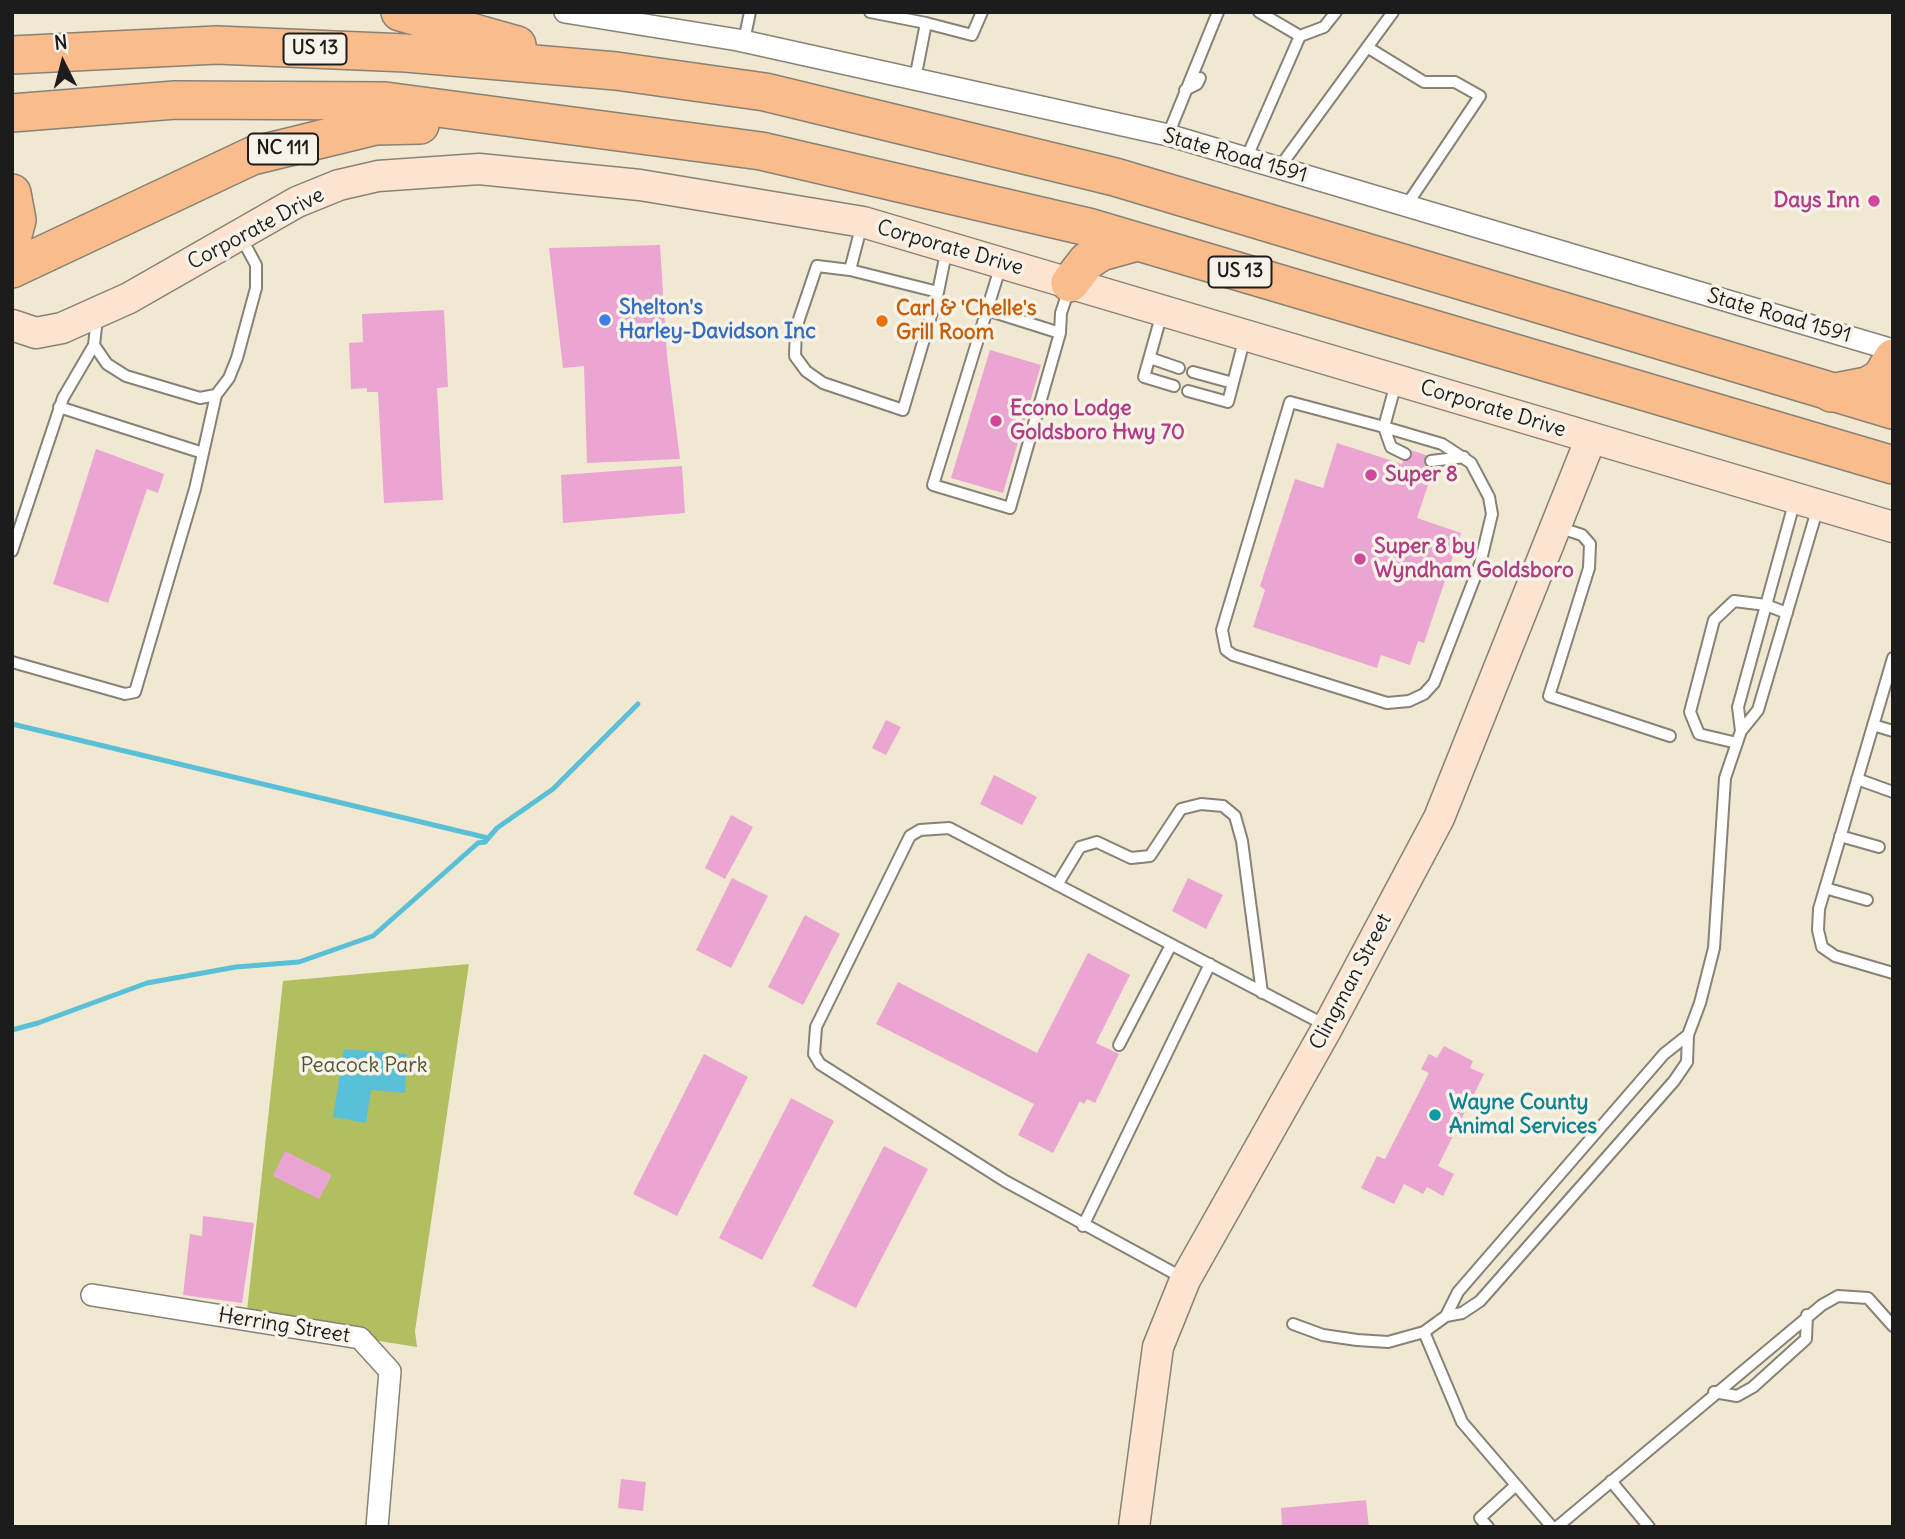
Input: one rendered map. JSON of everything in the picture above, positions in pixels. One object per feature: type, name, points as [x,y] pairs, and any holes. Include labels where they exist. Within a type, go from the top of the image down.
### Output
[{"type":"highway","points":[[400,12],[616,71]]},
{"type":"highway","name":"US 13","points":[[12,55],[217,45],[406,52],[616,71],[765,92],[1115,177],[1893,410]]},
{"type":"highway","name":"US 13","points":[[12,113],[175,100],[385,101],[761,151],[1036,215],[1137,242],[1893,465]]},
{"type":"highway","name":"NC 111","points":[[12,269],[252,156],[375,126],[576,125]]},
{"type":"highway","points":[[12,194],[17,220],[12,239]]},
{"type":"highway","points":[[1036,215],[1054,229],[1068,250],[1072,267],[1070,283]]},
{"type":"highway","points":[[1070,283],[1087,261],[1101,252],[1137,242]]},
{"type":"highway","points":[[1831,393],[1867,386],[1881,378],[1893,358]]},
{"type":"street","name":"State Road 1591","points":[[565,12],[744,41],[1168,135],[1893,350]]},
{"type":"street","name":"Corporate Drive","points":[[12,325],[36,333],[62,328],[129,298],[297,202],[340,186],[390,174],[478,169],[640,185],[863,222],[1893,527]]},
{"type":"street","name":"Clingman Street","points":[[1134,1527],[1158,1347],[1185,1280],[1328,1027],[1439,818],[1591,438]]},
{"type":"street","name":"Herring Street","points":[[92,1295],[360,1338],[390,1371],[377,1527]]},
{"type":"lane","points":[[744,41],[750,12]]},
{"type":"lane","points":[[870,12],[972,35],[982,12]]},
{"type":"lane","points":[[1168,135],[1218,12]]},
{"type":"lane","points":[[1259,12],[1300,36]]},
{"type":"lane","points":[[1246,159],[1300,36],[1324,27],[1336,12]]},
{"type":"lane","points":[[1279,168],[1393,12]]},
{"type":"lane","points":[[915,79],[926,23]]},
{"type":"lane","points":[[1185,90],[1197,84],[1202,73],[1203,47]]},
{"type":"lane","points":[[1367,47],[1424,82],[1455,82],[1480,96],[1406,206]]},
{"type":"lane","points":[[850,270],[863,222]]},
{"type":"lane","points":[[12,662],[125,694],[135,691],[203,453],[216,395],[229,377],[237,358],[256,288],[256,265],[240,234]]},
{"type":"lane","points":[[938,292],[850,270],[817,266],[796,328],[795,356],[806,372],[823,383],[903,410],[938,292],[947,246]]},
{"type":"lane","points":[[1001,262],[933,485],[1010,508],[1060,333],[1061,313],[1070,283]]},
{"type":"lane","points":[[987,310],[1060,333]]},
{"type":"lane","points":[[1163,311],[1144,377],[1174,386]]},
{"type":"lane","points":[[12,551],[59,407],[94,345],[98,312]]},
{"type":"lane","points":[[1188,391],[1228,402],[1246,335]]},
{"type":"lane","points":[[94,345],[107,364],[126,376],[200,398],[216,395]]},
{"type":"lane","points":[[1150,358],[1179,368]]},
{"type":"lane","points":[[1193,372],[1233,383]]},
{"type":"lane","points":[[1397,380],[1384,427],[1391,447],[1405,454]]},
{"type":"lane","points":[[1290,402],[1384,427],[1442,444],[1464,457],[1481,478],[1492,514],[1490,532],[1434,683],[1424,694],[1409,701],[1387,703],[1233,655],[1226,650],[1222,630],[1290,402]]},
{"type":"lane","points":[[59,407],[203,453]]},
{"type":"lane","points":[[1431,461],[1464,457]]},
{"type":"lane","points":[[1741,731],[1738,707],[1766,605],[1807,501]]},
{"type":"lane","points":[[1293,1324],[1323,1335],[1388,1342],[1424,1332],[1446,1316],[1462,1313],[1480,1301],[1674,1082],[1687,1062],[1688,1035],[1700,1003],[1714,948],[1726,778],[1741,731],[1758,710],[1787,613],[1807,501]]},
{"type":"lane","points":[[1555,527],[1581,535],[1590,544],[1589,568],[1549,696],[1670,736]]},
{"type":"lane","points":[[1737,743],[1699,734],[1690,712],[1714,620],[1734,601],[1766,605],[1787,613]]},
{"type":"lane","points":[[1893,658],[1819,909],[1822,947],[1835,956],[1893,973]]},
{"type":"lane","points":[[1873,725],[1893,731]]},
{"type":"lane","points":[[1857,779],[1893,792]]},
{"type":"lane","points":[[1057,885],[1080,847],[1097,842],[1131,858],[1150,856],[1181,809],[1201,804],[1223,806],[1235,816],[1242,841],[1262,993]]},
{"type":"lane","points":[[1185,1280],[1005,1181],[820,1064],[813,1044],[816,1027],[910,836],[920,830],[948,828],[1328,1027]]},
{"type":"lane","points":[[1840,836],[1879,847]]},
{"type":"lane","points":[[1825,888],[1867,900]]},
{"type":"lane","points":[[1119,1045],[1171,945]]},
{"type":"lane","points":[[1083,1226],[1210,964]]},
{"type":"lane","points":[[1446,1316],[1458,1292],[1664,1054],[1688,1035]]},
{"type":"lane","points":[[1557,1527],[1807,1315],[1838,1296],[1868,1298],[1893,1326]]},
{"type":"lane","points":[[1714,1392],[1737,1396],[1753,1387],[1806,1339],[1807,1315]]},
{"type":"lane","points":[[1424,1332],[1462,1422],[1552,1527]]},
{"type":"lane","points":[[1611,1480],[1649,1527]]},
{"type":"lane","points":[[1488,1527],[1480,1518],[1516,1485]]},
{"type":"green space","name":"Peacock Park","points":[[469,964],[415,1331],[417,1347],[246,1320],[283,981]]},
{"type":"water","points":[[344,1049],[407,1054],[405,1093],[371,1090],[366,1123],[333,1117]]},
{"type":"building","points":[[660,245],[667,356],[680,459],[587,463],[584,366],[563,368],[549,248]]},
{"type":"building","points":[[444,310],[448,387],[437,388],[443,500],[384,503],[378,392],[367,392],[367,388],[351,389],[349,343],[363,342],[362,314]]},
{"type":"building","name":"Econo Lodge Goldsboro Hwy 70","points":[[990,350],[1041,365],[1003,493],[951,478]]},
{"type":"building","name":"Super 8 by Wyndham Goldsboro","points":[[1337,443],[1402,464],[1407,449],[1432,457],[1427,471],[1432,473],[1417,518],[1461,533],[1424,643],[1418,641],[1410,665],[1381,655],[1377,668],[1253,627],[1265,590],[1260,586],[1295,479],[1323,488]]},
{"type":"building","points":[[96,449],[164,474],[158,493],[147,489],[108,603],[53,584]]},
{"type":"building","points":[[682,466],[685,513],[563,523],[561,475]]},
{"type":"building","points":[[886,720],[901,727],[886,755],[872,748]]},
{"type":"building","points":[[994,775],[1037,797],[1022,825],[980,804]]},
{"type":"building","points":[[731,815],[753,827],[725,879],[705,868]]},
{"type":"building","points":[[732,878],[768,896],[731,968],[696,950]]},
{"type":"building","points":[[1188,878],[1223,895],[1206,929],[1172,911]]},
{"type":"building","points":[[805,915],[840,934],[803,1005],[768,987]]},
{"type":"building","points":[[1088,953],[1130,975],[1096,1043],[1119,1054],[1095,1103],[1087,1099],[1084,1104],[1080,1101],[1053,1153],[1018,1135],[1034,1104],[876,1024],[898,982],[1037,1053]]},
{"type":"building","name":"Wayne County Animal Services","points":[[1444,1046],[1473,1061],[1470,1068],[1484,1074],[1438,1166],[1454,1174],[1443,1196],[1427,1187],[1423,1194],[1404,1184],[1394,1204],[1361,1188],[1377,1156],[1385,1159],[1429,1073],[1421,1069],[1429,1054],[1437,1058]]},
{"type":"building","points":[[704,1054],[748,1077],[677,1216],[633,1194]]},
{"type":"building","points":[[791,1098],[834,1121],[762,1260],[719,1238]]},
{"type":"building","points":[[884,1146],[928,1169],[856,1308],[812,1286]]},
{"type":"building","points":[[285,1151],[332,1175],[319,1199],[273,1176]]},
{"type":"building","points":[[203,1216],[254,1223],[242,1303],[183,1295],[190,1234],[202,1236]]},
{"type":"building","points":[[621,1479],[646,1482],[643,1511],[618,1508]]},
{"type":"building","points":[[1366,1500],[1369,1527],[1282,1527],[1281,1508]]},
{"type":"waterway","points":[[12,1030],[147,983],[236,967],[299,962],[373,936],[478,843],[485,842],[497,828],[553,789],[638,704]]},
{"type":"waterway","points":[[12,724],[488,838]]},
{"type":"place","name":"Days Inn","points":[[1874,201]]},
{"type":"place","name":"Shelton's Harley-Davidson Inc","points":[[605,320]]},
{"type":"place","name":"Carl & 'Chelle's Grill Room","points":[[882,321]]},
{"type":"place","name":"Econo Lodge Goldsboro Hwy 70","points":[[996,421]]},
{"type":"place","name":"Super 8","points":[[1371,475]]},
{"type":"place","name":"Super 8 by Wyndham Goldsboro","points":[[1360,559]]},
{"type":"place","name":"Wayne County Animal Services","points":[[1435,1115]]}]
